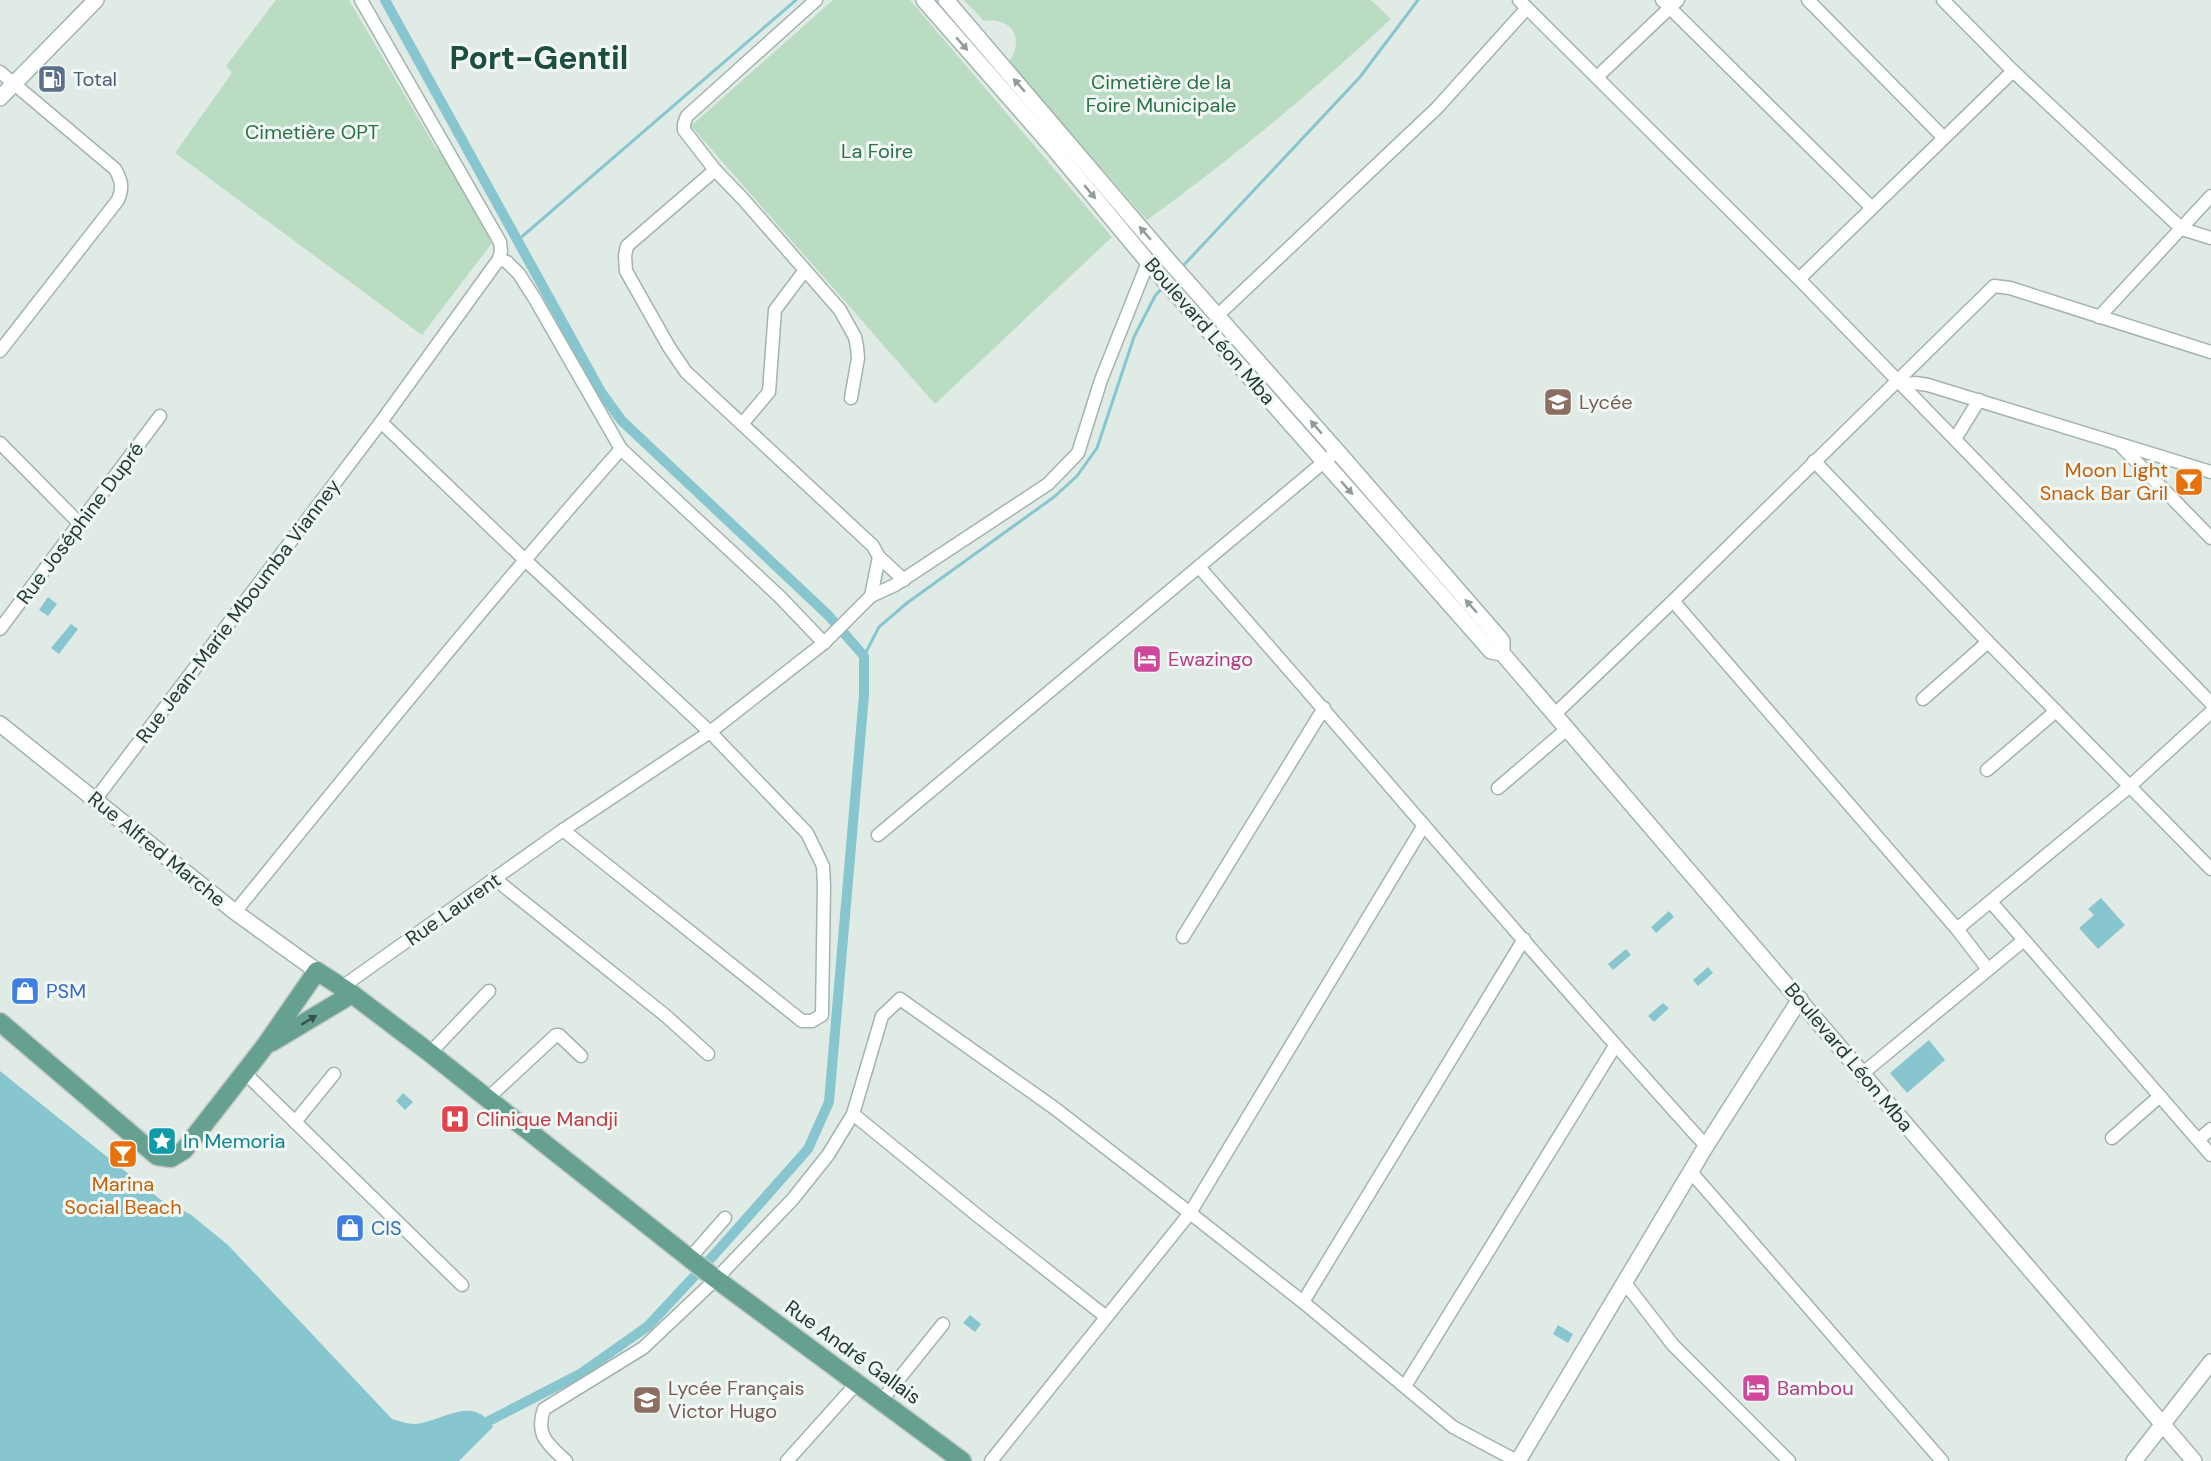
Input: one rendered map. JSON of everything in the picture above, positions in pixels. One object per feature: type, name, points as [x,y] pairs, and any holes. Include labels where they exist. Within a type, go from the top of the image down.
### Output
[{"type":"main road","name":"Rue André Gallais","points":[[317,971],[347,990],[430,1053],[714,1278],[962,1461]]},
{"type":"main road","points":[[0,1022],[157,1156],[165,1159],[178,1155],[184,1150],[266,1046],[317,971]]},
{"type":"main road","points":[[266,1046],[347,990]]},
{"type":"street","points":[[0,98],[96,0]]},
{"type":"street","points":[[361,0],[500,242],[499,259],[507,262],[519,274],[621,449],[828,640]]},
{"type":"street","points":[[816,0],[687,116],[684,130],[715,170],[840,310],[855,337],[858,358],[851,398]]},
{"type":"street","name":"Boulevard Léon Mba","points":[[924,0],[1050,144],[1148,262],[1491,651],[1502,652]]},
{"type":"street","name":"Boulevard Léon Mba","points":[[946,0],[1161,252],[1502,641],[1502,652],[2194,1461]]},
{"type":"street","points":[[1808,0],[1944,138]]},
{"type":"street","points":[[1942,0],[2013,71],[2182,229],[2211,238]]},
{"type":"street","points":[[1597,77],[1669,3],[1872,208]]},
{"type":"street","points":[[1218,315],[1437,108],[1523,4],[1799,279],[2211,703]]},
{"type":"street","points":[[1799,279],[2013,71]]},
{"type":"street","points":[[0,72],[115,169],[122,189],[118,200],[0,351]]},
{"type":"street","points":[[715,170],[627,246],[624,264],[626,272],[686,372],[873,546],[879,557],[904,580]]},
{"type":"street","points":[[2099,317],[2211,196]]},
{"type":"street","name":"Rue Jean-Marie Mboumba Vianney","points":[[95,800],[381,422],[499,259]]},
{"type":"street","name":"Rue Laurent","points":[[347,990],[563,830],[710,732],[828,640],[871,596],[904,580],[1048,484],[1078,453],[1101,380],[1148,262]]},
{"type":"street","points":[[742,424],[769,392],[775,310],[806,270]]},
{"type":"street","points":[[1555,714],[1673,602],[1814,461],[1900,383],[1994,286],[2010,288],[2211,352]]},
{"type":"street","points":[[1900,383],[1922,383],[2211,472]]},
{"type":"street","points":[[1955,439],[1980,400]]},
{"type":"street","name":"Rue Joséphine Dupré","points":[[0,629],[160,416]]},
{"type":"street","points":[[381,422],[710,732],[807,833],[823,866],[822,1015],[812,1021],[802,1021],[563,830]]},
{"type":"street","points":[[0,443],[79,523]]},
{"type":"street","points":[[2120,444],[2211,538]]},
{"type":"street","points":[[235,912],[524,559],[621,449]]},
{"type":"street","points":[[878,835],[1337,451]]},
{"type":"street","points":[[1814,461],[2211,869]]},
{"type":"street","points":[[871,596],[879,557]]},
{"type":"street","points":[[1199,567],[1615,1046],[1706,1146]]},
{"type":"street","points":[[1673,602],[1957,929],[1987,968]]},
{"type":"street","points":[[1923,699],[1988,642]]},
{"type":"street","points":[[1183,937],[1323,708]]},
{"type":"street","points":[[1987,770],[2056,711]]},
{"type":"street","points":[[1957,929],[2129,786],[2211,712]]},
{"type":"street","name":"Rue Alfred Marche","points":[[0,724],[235,912],[317,971]]},
{"type":"street","points":[[1498,788],[1567,729]]},
{"type":"street","points":[[991,1461],[1190,1213],[1424,825]]},
{"type":"street","points":[[495,879],[666,1016],[708,1054]]},
{"type":"street","points":[[1991,902],[2211,1155]]},
{"type":"street","points":[[1303,1302],[1524,939]]},
{"type":"street","points":[[1863,1073],[2024,939]]},
{"type":"street","points":[[430,1053],[489,991]]},
{"type":"street","points":[[566,1461],[544,1440],[541,1418],[544,1409],[643,1348],[792,1200],[828,1155],[853,1114],[882,1016],[900,999],[1053,1107],[1190,1213],[1303,1302],[1453,1427],[1517,1461],[1706,1146],[1800,999]]},
{"type":"street","points":[[487,1099],[556,1035],[559,1035],[581,1056]]},
{"type":"street","points":[[1405,1386],[1615,1046]]},
{"type":"street","points":[[244,1072],[462,1285]]},
{"type":"street","points":[[295,1122],[334,1074]]},
{"type":"street","points":[[2112,1138],[2160,1096]]},
{"type":"street","points":[[853,1114],[1106,1316]]},
{"type":"street","points":[[2198,1140],[2211,1129]]},
{"type":"street","points":[[1691,1172],[1942,1461]]},
{"type":"street","points":[[693,1260],[725,1218]]},
{"type":"street","points":[[1625,1283],[1673,1346],[1789,1461]]},
{"type":"street","points":[[882,1400],[944,1324]]},
{"type":"street","points":[[2134,1461],[2211,1362]]},
{"type":"street","points":[[787,1461],[857,1383]]},
{"type":"green space","name":"Cimetière OPT","points":[[276,0],[349,0],[437,150],[441,148],[492,243],[422,335],[175,153],[232,73],[226,66]]},
{"type":"green space","name":"La Foire","points":[[833,0],[910,0],[1112,237],[935,404],[691,126]]},
{"type":"green space","name":"Cimetière de la Foire Municipale","points":[[964,0],[1371,0],[1391,19],[1272,123],[1147,220],[1009,62],[1016,45],[1013,31],[1002,22],[984,21]]},
{"type":"water","points":[[48,597],[57,604],[48,616],[39,610]]},
{"type":"water","points":[[71,624],[78,629],[59,654],[51,648]]},
{"type":"water","points":[[2101,898],[2125,925],[2098,949],[2079,928],[2094,915],[2088,909]]},
{"type":"water","points":[[1669,911],[1674,917],[1656,933],[1651,927]]},
{"type":"water","points":[[1626,949],[1631,955],[1613,970],[1608,964]]},
{"type":"water","points":[[1708,967],[1713,973],[1698,986],[1693,980]]},
{"type":"water","points":[[1663,1003],[1669,1008],[1654,1022],[1648,1016]]},
{"type":"water","points":[[1929,1040],[1945,1060],[1907,1093],[1890,1073]]},
{"type":"water","points":[[0,1071],[161,1200],[190,1214],[228,1245],[392,1419],[415,1424],[466,1411],[476,1412],[485,1417],[493,1427],[459,1461],[0,1461]]},
{"type":"water","points":[[403,1093],[413,1102],[405,1110],[396,1101]]},
{"type":"water","points":[[970,1315],[981,1324],[975,1332],[963,1323]]},
{"type":"water","points":[[1558,1325],[1573,1334],[1568,1343],[1553,1334]]},
{"type":"waterway","points":[[385,0],[601,392],[622,421],[828,615],[864,656],[864,695],[829,1102],[808,1149],[648,1326],[580,1374],[489,1421]]},
{"type":"waterway","points":[[518,240],[796,0]]},
{"type":"waterway","points":[[1181,268],[1360,77],[1418,0]]},
{"type":"waterway","points":[[864,656],[879,627],[907,603],[1054,497],[1077,476],[1097,448],[1134,337],[1155,296],[1164,286]]},
{"type":"place","name":"Total","points":[[52,79]]},
{"type":"place","name":"Lycée","points":[[1558,402]]},
{"type":"place","name":"Moon Light Snack Bar Gril","points":[[2189,482]]},
{"type":"place","name":"Ewazingo","points":[[1147,659]]},
{"type":"place","name":"PSM","points":[[25,991]]},
{"type":"place","name":"Clinique Mandji","points":[[455,1119]]},
{"type":"place","name":"In Memoria","points":[[162,1141]]},
{"type":"place","name":"Marina Social Beach","points":[[123,1154]]},
{"type":"place","name":"CIS","points":[[350,1228]]},
{"type":"place","name":"Bambou","points":[[1756,1388]]},
{"type":"place","name":"Lycée Français Victor Hugo","points":[[647,1400]]},
{"type":"district","name":"Port-Gentil","points":[[539,58]]}]
